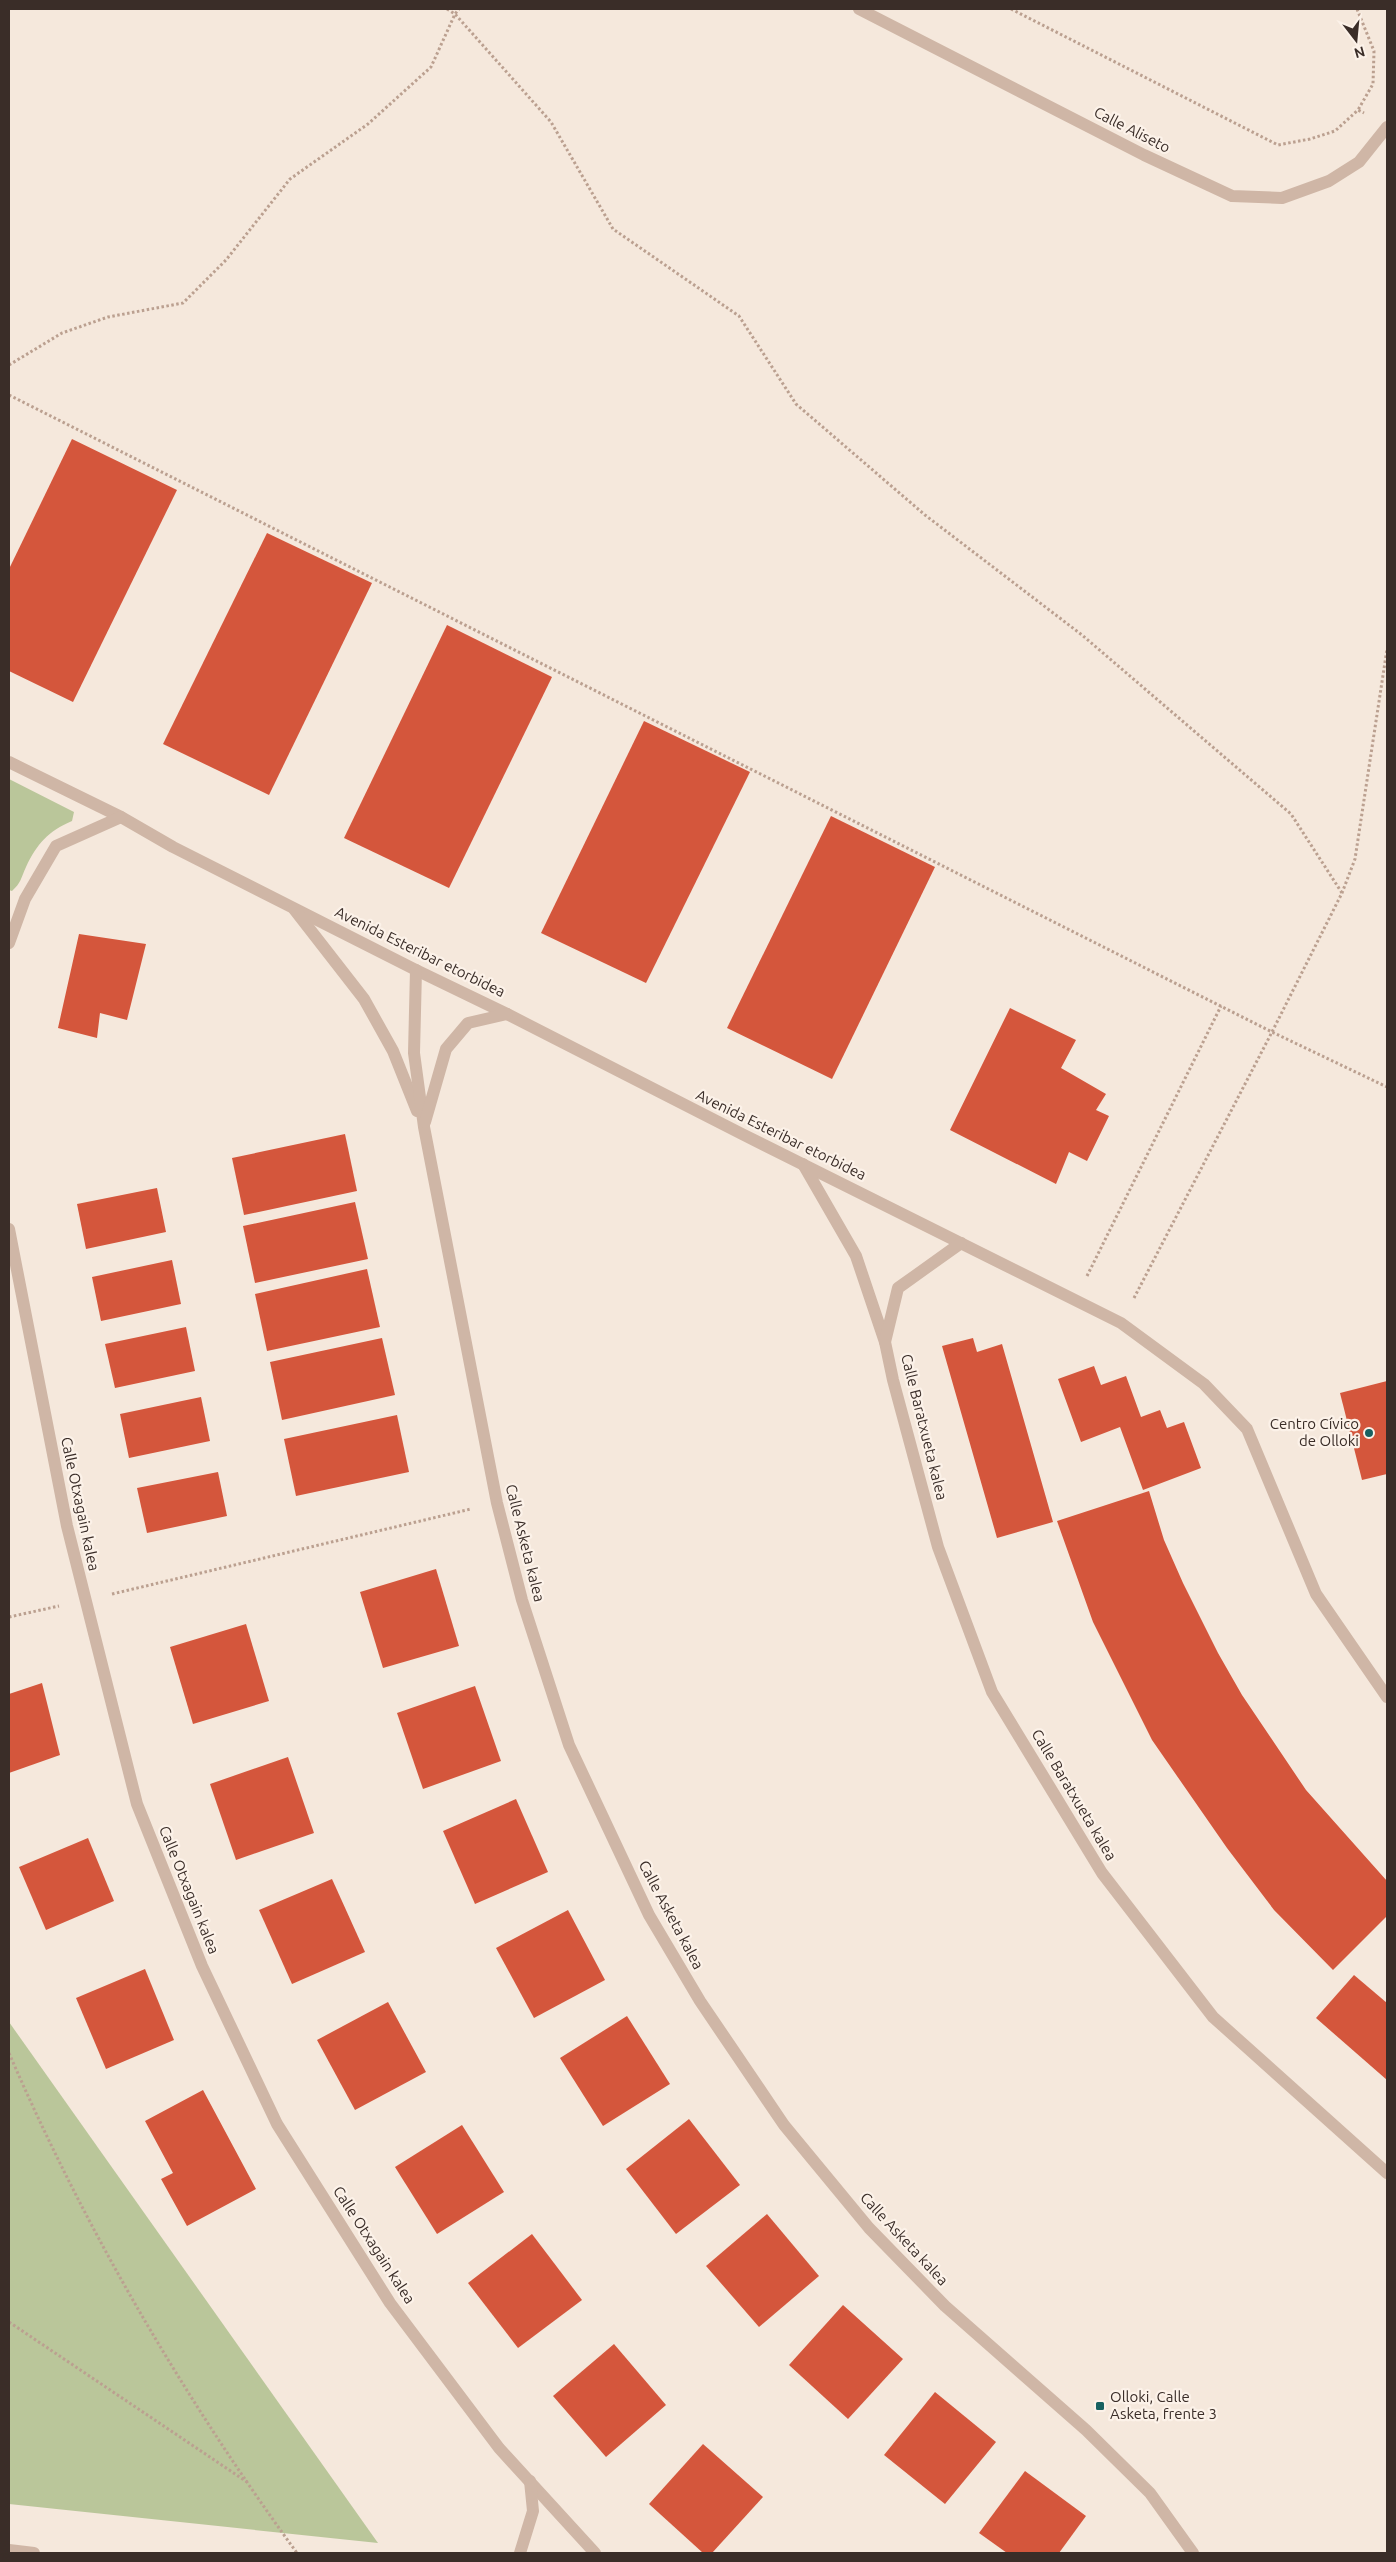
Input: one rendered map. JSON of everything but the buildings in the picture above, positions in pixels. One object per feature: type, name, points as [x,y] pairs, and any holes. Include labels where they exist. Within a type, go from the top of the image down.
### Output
[{"type":"street","name":"Calle Aliseto","points":[[859,9],[1144,155],[1232,196],[1282,198],[1329,181],[1359,162],[1387,128]]},
{"type":"street","name":"Avenida Esteribar etorbidea","points":[[9,762],[121,817],[173,846],[416,970],[1121,1323],[1204,1384],[1247,1429],[1316,1594],[1387,1698]]},
{"type":"street","points":[[9,942],[26,899],[56,846],[121,817]]},
{"type":"street","name":"Calle Asketa kalea","points":[[291,906],[364,999],[393,1051],[424,1127]]},
{"type":"street","name":"Calle Asketa kalea","points":[[416,970],[414,1053],[424,1127],[452,1264],[480,1423],[522,1600],[569,1745],[650,1915],[700,2002],[784,2125],[868,2228],[945,2306],[1086,2430],[1150,2493],[1193,2553]]},
{"type":"street","name":"Calle Asketa kalea","points":[[424,1127],[446,1049],[468,1023],[507,1014]]},
{"type":"street","name":"Calle Baratxueta kalea","points":[[803,1164],[856,1256],[885,1342],[938,1546],[992,1692],[1102,1873],[1213,2017],[1387,2174]]},
{"type":"street","name":"Calle Otxagain kalea","points":[[9,1229],[67,1526],[137,1804],[202,1966],[276,2124],[390,2303],[499,2448],[595,2553]]},
{"type":"street","name":"Calle Baratxueta kalea","points":[[885,1342],[898,1288],[961,1243]]},
{"type":"street","points":[[520,2553],[533,2511],[530,2481]]},
{"type":"street","points":[[9,2550],[34,2553]]},
{"type":"path","points":[[447,9],[455,14],[551,122],[613,229],[739,316],[796,404],[925,515],[1082,635],[1290,814],[1342,893]]},
{"type":"path","points":[[9,365],[62,333],[108,317],[183,303],[226,260],[290,179],[368,124],[431,67],[459,9]]},
{"type":"path","points":[[1011,9],[1278,145],[1310,139],[1335,131],[1358,110],[1373,84],[1374,51],[1357,9]]},
{"type":"path","points":[[1358,110],[1387,128]]},
{"type":"path","points":[[9,396],[1272,1032],[1387,1087]]},
{"type":"path","points":[[1121,1323],[1342,893],[1355,859],[1387,649]]},
{"type":"path","points":[[1075,1301],[1221,1006]]},
{"type":"path","points":[[127,1590],[449,1514]]},
{"type":"path","points":[[9,1616],[52,1607]]},
{"type":"path","points":[[9,2052],[111,2261],[203,2416],[297,2553]]},
{"type":"path","points":[[9,2322],[249,2484]]},
{"type":"green space","points":[[9,779],[74,812],[72,821],[56,829],[39,845],[19,883],[12,891],[9,890]]},
{"type":"green space","points":[[9,2022],[378,2543],[9,2504]]},
{"type":"place","name":"Centro Cívico de Olloki","points":[[1369,1433]]},
{"type":"place","name":"Olloki, Calle Asketa, frente 3","points":[[1100,2406]]}]
